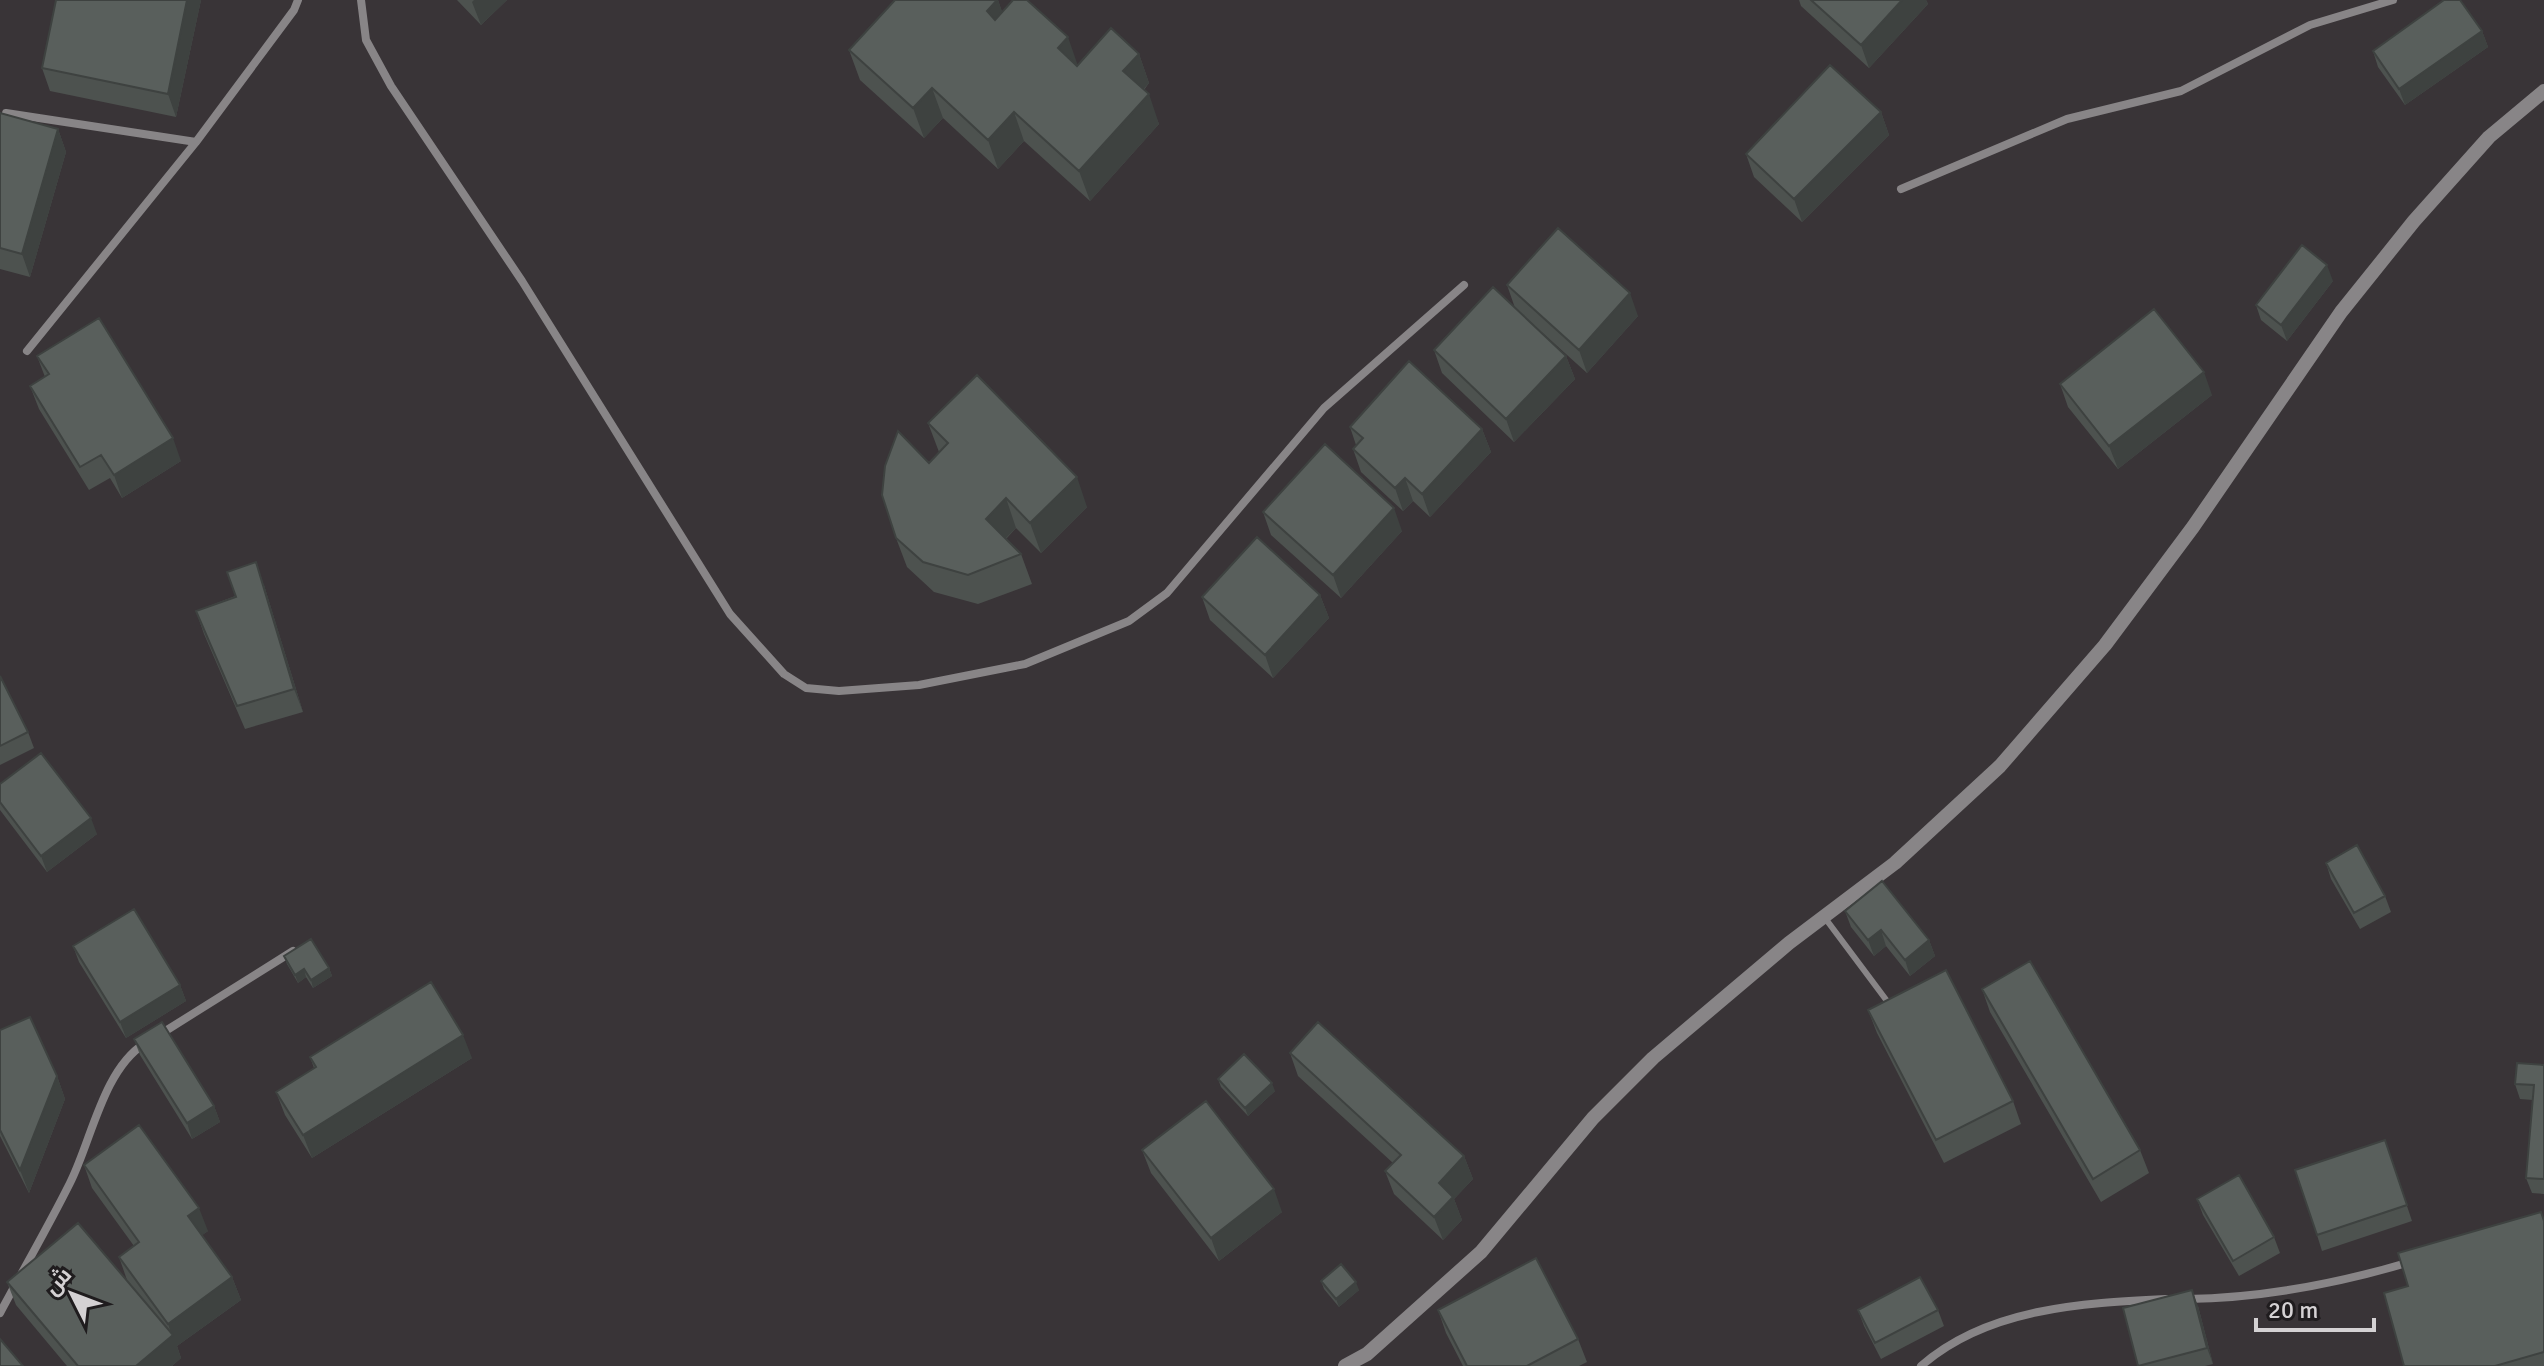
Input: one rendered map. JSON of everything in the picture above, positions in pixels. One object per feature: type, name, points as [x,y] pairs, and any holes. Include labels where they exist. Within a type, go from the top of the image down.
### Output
[{"type":"street","points":[[27,351],[196,142],[294,10],[298,0]]},
{"type":"street","points":[[361,0],[366,40],[391,86],[522,281],[730,614],[784,674],[806,688],[839,691],[919,685],[1025,664],[1129,621],[1167,593],[1324,408],[1464,285]]},
{"type":"street","points":[[1901,189],[2067,119],[2181,91],[2310,25],[2393,0]]},
{"type":"street","points":[[1345,1366],[1367,1354],[1481,1252],[1593,1118],[1653,1058],[1789,943],[1895,863],[2010,755],[2105,645],[2193,527],[2341,312],[2368,278],[2489,137],[2544,91]]},
{"type":"street","points":[[6,113],[196,142]]},
{"type":"street","points":[[0,1313],[71,1181],[112,1081],[136,1049],[295,950]]},
{"type":"street","points":[[1921,1366],[1937,1352],[1985,1327],[2032,1313],[2085,1305],[2235,1298],[2309,1289],[2420,1259]]},
{"type":"lane","points":[[1824,917],[1892,1008]]},
{"type":"building","points":[[56,0],[187,0],[168,94],[42,68]]},
{"type":"building","points":[[895,0],[997,0],[987,11],[995,20],[1013,0],[1027,0],[1068,37],[1058,48],[1077,66],[1111,28],[1139,54],[1123,71],[1149,94],[1079,171],[1014,112],[988,140],[932,88],[913,108],[849,50]]},
{"type":"building","points":[[1811,0],[1902,0],[1861,45]]},
{"type":"building","points":[[2444,0],[2460,0],[2482,31],[2399,89],[2373,51]]},
{"type":"building","points":[[1830,65],[1881,112],[1794,199],[1746,154]]},
{"type":"building","points":[[0,113],[58,129],[22,254],[0,248]]},
{"type":"building","points":[[1558,228],[1630,293],[1579,350],[1507,285]]},
{"type":"building","points":[[2302,245],[2327,265],[2281,325],[2256,305]]},
{"type":"building","points":[[1493,287],[1566,356],[1506,419],[1434,350]]},
{"type":"building","points":[[2154,309],[2204,372],[2109,446],[2060,384]]},
{"type":"building","points":[[99,318],[173,438],[114,475],[101,455],[80,467],[30,386],[49,374],[37,356]]},
{"type":"building","points":[[1409,361],[1482,429],[1422,494],[1405,478],[1395,488],[1353,449],[1363,438],[1350,427]]},
{"type":"building","points":[[977,375],[1077,477],[1030,523],[1006,498],[986,519],[1021,554],[968,575],[923,562],[896,538],[882,495],[885,466],[898,431],[929,463],[948,443],[928,423]]},
{"type":"building","points":[[1325,444],[1394,508],[1333,575],[1263,512]]},
{"type":"building","points":[[1257,537],[1320,595],[1265,655],[1202,597]]},
{"type":"building","points":[[256,562],[294,689],[237,706],[196,611],[236,597],[227,572]]},
{"type":"building","points":[[0,676],[28,732],[0,746]]},
{"type":"building","points":[[41,753],[91,818],[41,856],[0,802],[0,784]]},
{"type":"building","points":[[2357,845],[2385,896],[2354,913],[2326,863]]},
{"type":"building","points":[[1882,881],[1929,940],[1905,960],[1881,930],[1868,940],[1845,911]]},
{"type":"building","points":[[134,909],[180,985],[120,1022],[73,946]]},
{"type":"building","points":[[311,939],[329,968],[311,980],[304,969],[295,975],[284,956]]},
{"type":"building","points":[[2030,961],[2140,1150],[2093,1179],[1982,989]]},
{"type":"building","points":[[1946,970],[2013,1101],[1936,1140],[1868,1010]]},
{"type":"building","points":[[431,982],[463,1035],[303,1135],[276,1092],[316,1067],[310,1057]]},
{"type":"building","points":[[30,1017],[57,1076],[20,1170],[0,1130],[0,1030]]},
{"type":"building","points":[[162,1022],[214,1106],[187,1123],[134,1039]]},
{"type":"building","points":[[1318,1022],[1464,1156],[1439,1183],[1453,1197],[1434,1217],[1385,1171],[1401,1155],[1290,1053]]},
{"type":"building","points":[[1244,1054],[1272,1083],[1245,1108],[1218,1079]]},
{"type":"building","points":[[2517,1063],[2544,1065],[2544,1179],[2526,1178],[2534,1085],[2515,1084]]},
{"type":"building","points":[[1206,1101],[1274,1189],[1211,1238],[1142,1150]]},
{"type":"building","points":[[139,1125],[199,1208],[188,1216],[232,1277],[168,1324],[119,1257],[139,1242],[84,1165]]},
{"type":"building","points":[[2385,1140],[2407,1205],[2317,1235],[2295,1170]]},
{"type":"building","points":[[2239,1175],[2274,1237],[2233,1261],[2197,1199]]},
{"type":"building","points":[[2541,1212],[2544,1221],[2544,1352],[2495,1366],[2404,1366],[2384,1293],[2408,1286],[2398,1253]]},
{"type":"building","points":[[78,1223],[173,1335],[136,1366],[78,1366],[7,1282]]},
{"type":"building","points":[[1536,1258],[1578,1339],[1527,1366],[1467,1366],[1438,1310]]},
{"type":"building","points":[[1341,1264],[1356,1282],[1336,1299],[1321,1281]]},
{"type":"building","points":[[1920,1277],[1938,1310],[1875,1343],[1858,1310]]},
{"type":"building","points":[[2192,1290],[2207,1348],[2138,1366],[2123,1308]]},
{"type":"building","points":[[0,1339],[23,1366],[0,1366]]}]
